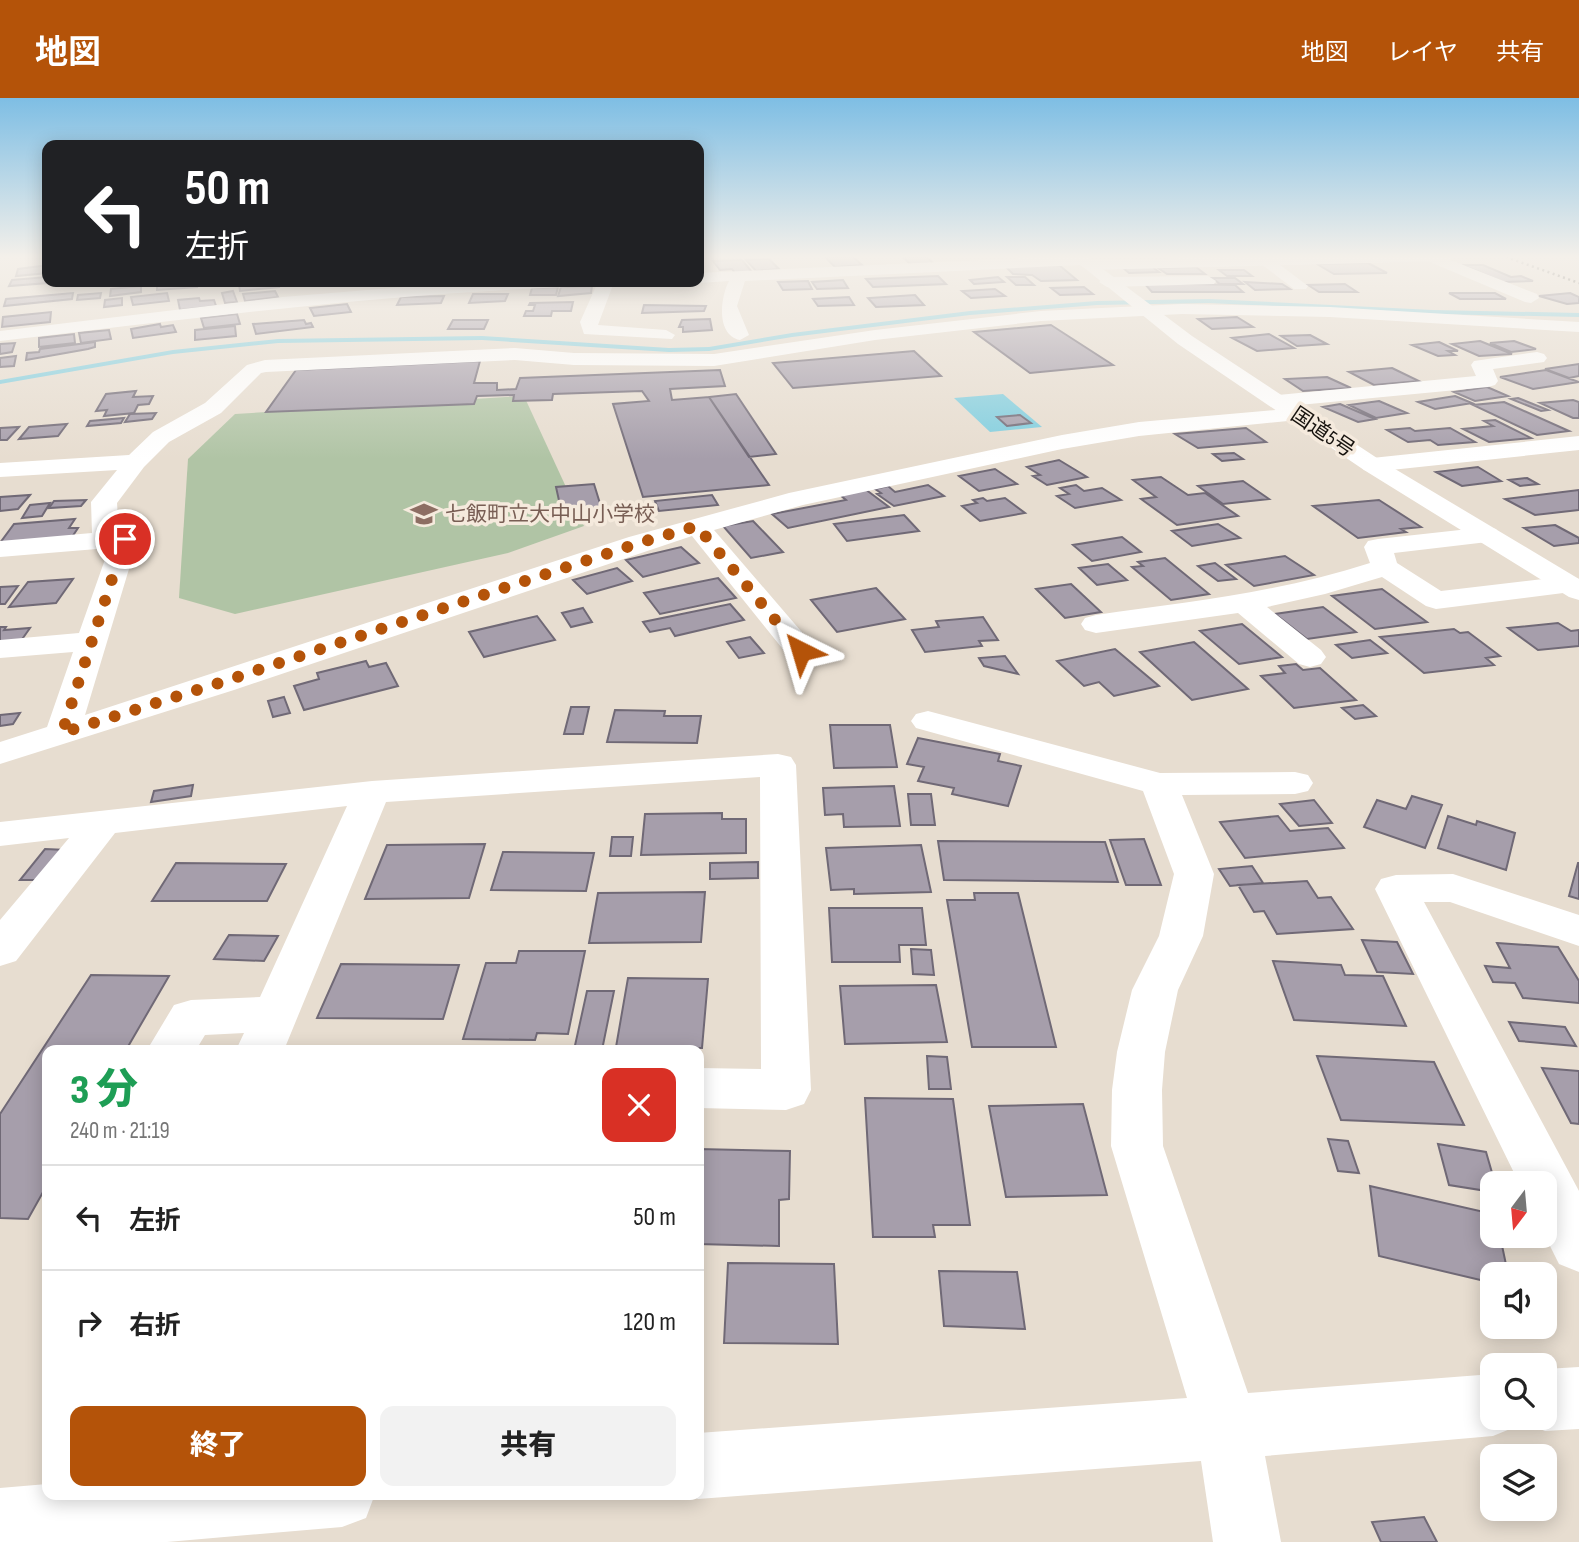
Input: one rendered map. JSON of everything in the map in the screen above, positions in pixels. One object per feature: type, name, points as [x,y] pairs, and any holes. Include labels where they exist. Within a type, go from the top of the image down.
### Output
[{"type":"main road","points":[[0,336],[95,324]]},
{"type":"main road","points":[[589,324],[590,330],[690,336]]},
{"type":"main road","points":[[715,336],[746,335],[738,324]]},
{"type":"main road","points":[[817,326],[830,324]]},
{"type":"main road","points":[[0,470],[135,450],[213,408],[254,369],[265,366],[515,354],[574,359],[714,360],[875,335],[968,324]]},
{"type":"main road","name":"国道5号","points":[[1165,324],[1372,465],[1574,588]]},
{"type":"main road","points":[[1533,324],[1579,327]]},
{"type":"main road","points":[[0,753],[639,543],[798,498],[1062,442],[1488,381],[1481,365],[1537,358]]},
{"type":"main road","points":[[1372,465],[1579,443]]},
{"type":"main road","points":[[107,540],[104,502],[135,450]]},
{"type":"main road","points":[[697,526],[801,651]]},
{"type":"main road","points":[[1487,535],[1378,547],[1385,567],[1436,600],[1574,588]]},
{"type":"main road","points":[[0,549],[125,539],[62,733]]},
{"type":"main road","points":[[1096,624],[1244,603],[1344,582],[1385,567]]},
{"type":"main road","points":[[1244,603],[1310,657]]},
{"type":"main road","points":[[0,649],[93,641]]},
{"type":"main road","points":[[928,721],[1159,784],[1295,783]]},
{"type":"main road","points":[[0,834],[372,792],[778,765],[786,1090],[704,1088]]},
{"type":"main road","points":[[1159,784],[1194,874],[1181,936],[1155,990],[1141,1052],[1137,1090],[1137,1146],[1228,1427],[1247,1542]]},
{"type":"main road","points":[[174,1045],[191,1018],[266,1032],[372,792]]},
{"type":"main road","points":[[0,950],[103,822]]},
{"type":"main road","points":[[1579,931],[1453,888],[1396,889],[1579,1246]]},
{"type":"main road","points":[[1557,1399],[1579,1398]]},
{"type":"main road","points":[[704,1466],[1480,1406]]},
{"type":"main road","points":[[0,1522],[269,1500]]},
{"type":"green space","points":[[524,396],[584,526],[508,553],[235,614],[179,598],[188,459],[235,414]]},
{"type":"water","points":[[1003,394],[1042,427],[990,432],[954,398]]},
{"type":"building","points":[[2,324],[27,324],[2,327]]},
{"type":"building","points":[[203,324],[237,324],[204,328]]},
{"type":"building","points":[[253,324],[312,324],[313,327],[256,334]]},
{"type":"building","points":[[451,324],[486,324],[484,329],[448,329]]},
{"type":"building","points":[[680,324],[711,324],[712,330],[683,332],[683,327],[679,327]]},
{"type":"building","points":[[1206,324],[1249,324],[1253,327],[1212,329]]},
{"type":"building","points":[[173,325],[176,332],[133,338],[131,329]]},
{"type":"building","points":[[1051,325],[1113,365],[1030,373],[974,332]]},
{"type":"building","points":[[235,326],[236,336],[195,340],[195,330]]},
{"type":"building","points":[[109,330],[111,339],[81,343],[79,333]]},
{"type":"building","points":[[74,334],[75,343],[39,347],[39,338]]},
{"type":"building","points":[[1269,334],[1294,348],[1257,351],[1232,338]]},
{"type":"building","points":[[1310,335],[1327,344],[1297,346],[1281,336]]},
{"type":"building","points":[[1480,341],[1512,354],[1479,356],[1452,344]]},
{"type":"building","points":[[1514,341],[1536,349],[1511,352],[1490,343]]},
{"type":"building","points":[[95,342],[95,347],[88,349],[26,360],[27,353],[39,352],[40,349]]},
{"type":"building","points":[[1439,342],[1458,351],[1448,351],[1455,355],[1438,356],[1412,345]]},
{"type":"building","points":[[15,343],[12,352],[0,354],[0,344]]},
{"type":"building","points":[[914,351],[941,376],[793,388],[773,363]]},
{"type":"building","points":[[16,356],[14,366],[0,367],[0,358]]},
{"type":"building","points":[[480,361],[474,383],[497,383],[497,390],[516,389],[520,378],[720,370],[725,386],[670,389],[672,400],[709,397],[769,485],[643,497],[613,404],[649,401],[642,391],[553,394],[552,400],[513,401],[514,395],[477,396],[474,404],[266,412],[296,370]]},
{"type":"building","points":[[1579,364],[1579,376],[1569,378],[1545,369]]},
{"type":"building","points":[[1392,368],[1419,381],[1374,385],[1349,372]]},
{"type":"building","points":[[1546,370],[1579,382],[1533,389],[1500,377]]},
{"type":"building","points":[[1327,377],[1351,388],[1303,391],[1285,379]]},
{"type":"building","points":[[1487,387],[1508,396],[1475,401],[1454,392]]},
{"type":"building","points":[[136,391],[133,397],[153,396],[149,404],[138,405],[134,413],[104,416],[107,410],[96,411],[106,394]]},
{"type":"building","points":[[736,394],[776,454],[749,457],[709,397]]},
{"type":"building","points":[[1455,396],[1472,403],[1435,409],[1418,402]]},
{"type":"building","points":[[1518,398],[1548,410],[1541,411],[1511,399]]},
{"type":"building","points":[[1573,400],[1579,402],[1579,418],[1573,418],[1540,403]]},
{"type":"building","points":[[1379,401],[1407,413],[1376,418],[1349,405]]},
{"type":"building","points":[[1504,402],[1569,431],[1537,435],[1473,405]]},
{"type":"building","points":[[1340,404],[1375,419],[1358,422],[1323,407]]},
{"type":"building","points":[[156,413],[152,419],[125,422],[130,414]]},
{"type":"building","points":[[1020,415],[1031,423],[1007,426],[997,417]]},
{"type":"building","points":[[124,418],[121,423],[87,426],[90,421]]},
{"type":"building","points":[[1495,420],[1531,438],[1489,442],[1463,429],[1493,426],[1484,421]]},
{"type":"building","points":[[67,424],[58,436],[19,439],[29,427]]},
{"type":"building","points":[[19,427],[7,440],[0,440],[0,428]]},
{"type":"building","points":[[1246,428],[1266,442],[1198,448],[1175,434]]},
{"type":"building","points":[[1410,428],[1415,431],[1450,428],[1475,442],[1438,445],[1430,440],[1408,442],[1387,430]]},
{"type":"building","points":[[1234,453],[1243,459],[1222,461],[1213,454]]},
{"type":"building","points":[[1059,460],[1087,477],[1047,485],[1033,476],[1040,475],[1027,467]]},
{"type":"building","points":[[1478,467],[1501,481],[1462,486],[1436,472]]},
{"type":"building","points":[[995,469],[1017,484],[979,491],[959,476]]},
{"type":"building","points":[[1161,477],[1188,495],[1205,493],[1238,516],[1177,525],[1141,499],[1156,497],[1133,480]]},
{"type":"building","points":[[1527,478],[1538,484],[1520,486],[1509,480]]},
{"type":"building","points":[[1243,481],[1269,499],[1223,504],[1198,486]]},
{"type":"building","points":[[594,484],[602,510],[562,514],[556,487]]},
{"type":"building","points":[[928,485],[944,496],[894,506],[877,494],[881,493],[875,489],[888,486],[895,492]]},
{"type":"building","points":[[1076,485],[1084,491],[1102,488],[1121,500],[1075,508],[1057,496],[1069,494],[1060,488]]},
{"type":"building","points":[[865,489],[889,507],[788,528],[772,514],[846,500],[839,494]]},
{"type":"building","points":[[1579,490],[1579,510],[1535,515],[1505,499]]},
{"type":"building","points":[[30,495],[18,509],[0,511],[0,497]]},
{"type":"building","points":[[712,495],[718,505],[659,511],[655,501]]},
{"type":"building","points":[[983,498],[987,501],[1005,498],[1025,513],[980,521],[962,506],[977,503],[973,500]]},
{"type":"building","points":[[86,500],[81,506],[49,508],[54,501]]},
{"type":"building","points":[[1379,500],[1421,527],[1401,529],[1406,532],[1358,538],[1313,506]]},
{"type":"building","points":[[50,503],[42,516],[22,518],[30,505]]},
{"type":"building","points":[[904,515],[919,531],[847,541],[834,524]]},
{"type":"building","points":[[75,519],[69,528],[78,528],[72,537],[0,543],[14,524]]},
{"type":"building","points":[[753,521],[783,552],[751,558],[723,526]]},
{"type":"building","points":[[1218,524],[1240,538],[1192,546],[1172,531]]},
{"type":"building","points":[[1555,525],[1579,538],[1579,543],[1554,546],[1524,528]]},
{"type":"building","points":[[1122,537],[1141,552],[1092,561],[1073,545]]},
{"type":"building","points":[[681,547],[699,563],[643,577],[626,560]]},
{"type":"building","points":[[1285,556],[1314,575],[1254,586],[1226,565]]},
{"type":"building","points":[[1165,558],[1209,594],[1171,600],[1132,567],[1143,566],[1138,562]]},
{"type":"building","points":[[1215,563],[1236,579],[1218,581],[1198,566]]},
{"type":"building","points":[[1108,564],[1127,580],[1097,585],[1079,568]]},
{"type":"building","points":[[617,568],[632,581],[587,594],[573,580]]},
{"type":"building","points":[[718,578],[736,598],[660,614],[644,593]]},
{"type":"building","points":[[73,579],[56,603],[9,607],[28,582]]},
{"type":"building","points":[[1071,584],[1101,612],[1065,618],[1036,589]]},
{"type":"building","points":[[18,586],[5,604],[0,604],[0,587]]},
{"type":"building","points":[[876,588],[905,619],[837,632],[811,600]]},
{"type":"building","points":[[1382,589],[1427,622],[1375,629],[1332,596]]},
{"type":"building","points":[[730,604],[744,620],[675,636],[670,628],[650,632],[643,622]]},
{"type":"building","points":[[1323,607],[1356,632],[1307,639],[1275,614]]},
{"type":"building","points":[[583,608],[592,622],[571,627],[562,613]]},
{"type":"building","points":[[537,616],[555,640],[484,657],[469,632]]},
{"type":"building","points":[[983,617],[998,640],[979,641],[982,646],[925,652],[912,630],[939,627],[936,621]]},
{"type":"building","points":[[1558,623],[1571,631],[1579,630],[1579,646],[1538,650],[1508,628]]},
{"type":"building","points":[[1242,624],[1282,657],[1239,664],[1200,631]]},
{"type":"building","points":[[0,627],[6,627],[4,630],[30,628],[18,645],[0,646]]},
{"type":"building","points":[[1454,629],[1460,633],[1468,632],[1500,656],[1486,658],[1494,665],[1424,673],[1380,637]]},
{"type":"building","points":[[750,637],[764,653],[739,658],[727,642]]},
{"type":"building","points":[[1370,640],[1387,653],[1352,658],[1336,645]]},
{"type":"building","points":[[1194,642],[1248,689],[1192,700],[1140,652]]},
{"type":"building","points":[[1115,649],[1159,686],[1114,696],[1099,682],[1084,686],[1057,661]]},
{"type":"building","points":[[1005,656],[1018,674],[984,666],[979,658]]},
{"type":"building","points":[[366,661],[369,667],[386,663],[398,686],[304,710],[294,686],[319,679],[317,673]]},
{"type":"building","points":[[1296,664],[1303,670],[1320,668],[1356,700],[1294,708],[1261,676],[1285,673],[1279,666]]},
{"type":"building","points":[[284,697],[290,713],[273,717],[268,701]]},
{"type":"building","points":[[1363,705],[1376,716],[1355,719],[1342,708]]},
{"type":"building","points":[[571,707],[589,707],[583,734],[564,734]]},
{"type":"building","points":[[615,710],[665,711],[664,716],[701,716],[697,743],[607,742]]},
{"type":"building","points":[[20,713],[13,724],[0,726],[0,715]]},
{"type":"building","points":[[830,725],[890,725],[897,767],[834,768]]},
{"type":"building","points":[[918,738],[1000,754],[998,761],[1021,766],[1008,806],[952,794],[954,788],[918,781],[924,767],[907,764]]},
{"type":"building","points":[[193,785],[191,796],[151,802],[154,791]]},
{"type":"building","points":[[894,786],[900,826],[844,827],[843,814],[825,815],[823,788]]},
{"type":"building","points":[[908,794],[931,794],[935,825],[911,825]]},
{"type":"building","points":[[1412,796],[1442,805],[1425,848],[1364,827],[1377,800],[1406,809]]},
{"type":"building","points":[[1314,800],[1332,823],[1299,826],[1280,804]]},
{"type":"building","points":[[722,813],[722,819],[746,819],[746,853],[641,855],[645,814]]},
{"type":"building","points":[[1278,816],[1290,831],[1328,828],[1344,848],[1245,858],[1220,822]]},
{"type":"building","points":[[1448,816],[1476,825],[1477,821],[1515,833],[1506,870],[1438,848]]},
{"type":"building","points":[[612,837],[633,837],[631,856],[610,856]]},
{"type":"building","points":[[1144,839],[1161,885],[1126,885],[1110,840]]},
{"type":"building","points":[[938,841],[1105,842],[1118,882],[944,880]]},
{"type":"building","points":[[485,844],[469,898],[365,899],[387,845]]},
{"type":"building","points":[[921,845],[931,892],[854,894],[854,889],[831,890],[826,848]]},
{"type":"building","points":[[45,849],[66,850],[42,880],[20,880]]},
{"type":"building","points":[[503,852],[594,853],[586,891],[491,890]]},
{"type":"building","points":[[758,862],[758,878],[710,879],[710,863]]},
{"type":"building","points":[[176,863],[286,864],[267,901],[152,901]]},
{"type":"building","points":[[1579,863],[1579,899],[1569,896]]},
{"type":"building","points":[[1252,866],[1263,883],[1230,886],[1219,869]]},
{"type":"building","points":[[1307,881],[1318,898],[1331,897],[1353,929],[1277,934],[1264,911],[1254,912],[1238,885]]},
{"type":"building","points":[[705,892],[701,942],[589,943],[598,893]]},
{"type":"building","points":[[974,893],[1018,893],[1056,1047],[972,1047],[947,900],[975,900]]},
{"type":"building","points":[[829,908],[922,908],[926,945],[899,945],[900,962],[832,962]]},
{"type":"building","points":[[229,935],[278,936],[264,961],[214,959]]},
{"type":"building","points":[[1362,940],[1397,942],[1413,974],[1377,972]]},
{"type":"building","points":[[1497,943],[1558,947],[1579,981],[1579,1003],[1523,998],[1515,983],[1493,982],[1485,966],[1510,968]]},
{"type":"building","points":[[911,949],[931,950],[934,975],[913,974]]},
{"type":"building","points":[[519,951],[585,951],[568,1034],[537,1033],[535,1040],[463,1039],[486,963],[516,963]]},
{"type":"building","points":[[1273,961],[1341,965],[1345,975],[1383,976],[1406,1026],[1294,1020]]},
{"type":"building","points":[[341,964],[459,965],[443,1019],[317,1018]]},
{"type":"building","points":[[91,975],[169,976],[129,1045],[45,1045]]},
{"type":"building","points":[[628,978],[708,979],[702,1045],[616,1045]]},
{"type":"building","points":[[936,985],[947,1042],[845,1044],[840,986]]},
{"type":"building","points":[[587,991],[614,991],[603,1045],[575,1045]]},
{"type":"building","points":[[1509,1022],[1565,1027],[1576,1046],[1519,1041]]},
{"type":"building","points":[[42,1050],[42,1194],[28,1219],[0,1218],[0,1114]]},
{"type":"building","points":[[927,1056],[947,1057],[951,1089],[929,1089]]},
{"type":"building","points":[[1317,1056],[1434,1062],[1464,1125],[1341,1120]]},
{"type":"building","points":[[1542,1068],[1579,1071],[1579,1124],[1571,1123]]},
{"type":"building","points":[[865,1098],[953,1099],[970,1225],[933,1225],[935,1237],[873,1237]]},
{"type":"building","points":[[1083,1104],[1107,1195],[1006,1197],[989,1106]]},
{"type":"building","points":[[1328,1139],[1348,1141],[1359,1173],[1338,1171]]},
{"type":"building","points":[[1438,1144],[1486,1152],[1492,1171],[1480,1171],[1480,1190],[1449,1185]]},
{"type":"building","points":[[704,1149],[790,1151],[789,1199],[779,1200],[779,1246],[704,1244]]},
{"type":"building","points":[[1370,1186],[1480,1211],[1480,1248],[1503,1248],[1505,1262],[1480,1262],[1480,1280],[1379,1256]]},
{"type":"building","points":[[728,1263],[834,1264],[838,1344],[724,1343]]},
{"type":"building","points":[[939,1271],[1017,1272],[1025,1329],[944,1326]]},
{"type":"building","points":[[1424,1517],[1437,1542],[1381,1542],[1372,1522]]},
{"type":"waterway","points":[[0,382],[173,352],[278,341],[482,338],[669,350],[709,349],[878,324]]},
{"type":"place","name":"七飯町立大中山小学校","points":[[424,514]]},
{"type":"route","points":[[125,539],[62,733],[697,526],[801,651]]}]
